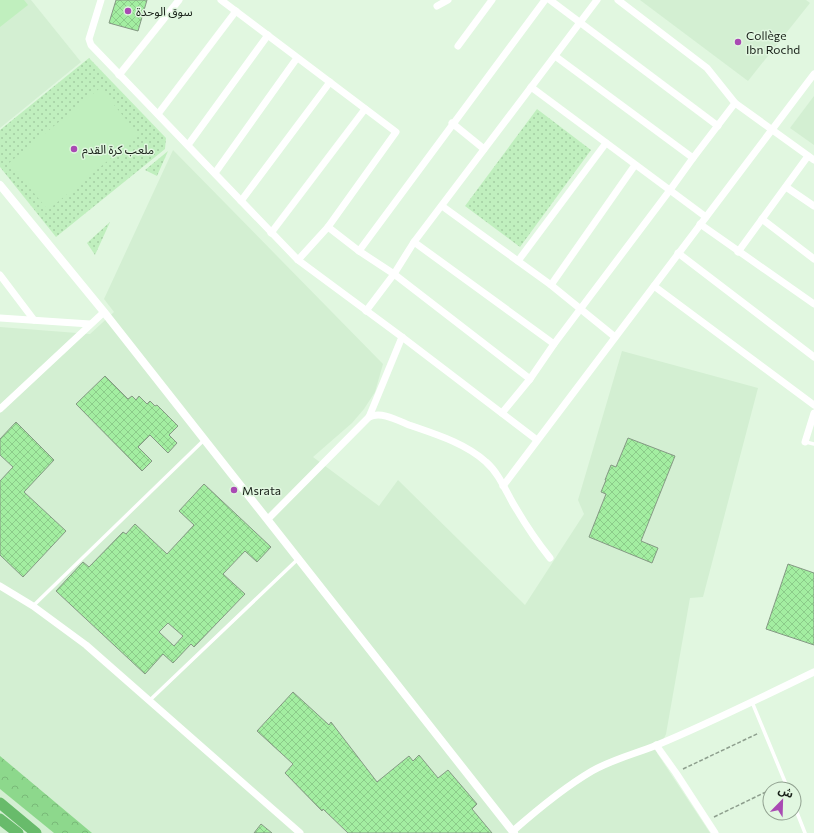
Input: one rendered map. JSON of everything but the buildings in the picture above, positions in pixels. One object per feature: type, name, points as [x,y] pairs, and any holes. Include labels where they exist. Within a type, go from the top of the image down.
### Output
[{"type":"highway","points":[[0,803],[36,833]]},
{"type":"highway","points":[[0,819],[18,833]]},
{"type":"street","points":[[101,0],[89,39],[89,42],[93,48],[215,173],[271,233],[298,260],[537,440]]},
{"type":"street","points":[[119,75],[179,0]]},
{"type":"street","points":[[221,0],[396,132],[328,227],[298,260]]},
{"type":"street","points":[[437,6],[448,0]]},
{"type":"street","points":[[458,46],[492,0]]},
{"type":"street","points":[[358,251],[545,0]]},
{"type":"street","points":[[550,0],[718,126]]},
{"type":"street","points":[[366,310],[394,274],[414,242],[597,0]]},
{"type":"street","points":[[618,0],[707,68],[736,103],[811,158],[786,186],[738,252]]},
{"type":"street","points":[[158,114],[236,11]]},
{"type":"street","points":[[188,145],[268,35]]},
{"type":"street","points":[[555,56],[693,158]]},
{"type":"street","points":[[215,173],[297,58]]},
{"type":"street","points":[[503,486],[814,74]]},
{"type":"street","points":[[241,201],[330,82]]},
{"type":"street","points":[[531,87],[706,217]]},
{"type":"street","points":[[502,413],[530,378],[693,158],[736,103]]},
{"type":"street","points":[[271,233],[365,108]]},
{"type":"street","points":[[452,123],[484,149]]},
{"type":"street","points":[[518,261],[606,143]]},
{"type":"street","points":[[551,285],[635,165]]},
{"type":"street","points":[[0,185],[104,312],[513,832],[550,800],[594,770],[616,759],[656,745],[752,702],[814,672]]},
{"type":"street","points":[[786,186],[814,206]]},
{"type":"street","points":[[442,206],[551,285],[615,337]]},
{"type":"street","points":[[762,219],[814,259]]},
{"type":"street","points":[[700,224],[814,304]]},
{"type":"street","points":[[328,227],[358,251],[394,274],[530,378]]},
{"type":"street","points":[[414,242],[554,344]]},
{"type":"street","points":[[678,253],[814,357]]},
{"type":"street","points":[[0,276],[34,320]]},
{"type":"street","points":[[654,286],[814,405]]},
{"type":"street","points":[[0,409],[104,312]]},
{"type":"street","points":[[0,318],[90,324]]},
{"type":"street","points":[[268,519],[369,417],[402,337]]},
{"type":"street","points":[[369,417],[379,415],[395,419],[442,437],[472,451],[492,469],[536,541],[550,558]]},
{"type":"street","points":[[805,442],[814,416]]},
{"type":"street","points":[[0,586],[33,606],[86,645],[300,833]]},
{"type":"street","points":[[656,745],[715,833]]},
{"type":"lane","points":[[33,606],[204,440]]},
{"type":"lane","points":[[805,442],[814,444]]},
{"type":"lane","points":[[150,700],[298,559]]},
{"type":"lane","points":[[752,702],[784,781]]},
{"type":"lane","points":[[801,821],[806,833]]},
{"type":"path","points":[[676,773],[764,731]]},
{"type":"path","points":[[707,820],[762,794]]},
{"type":"shaded area","points":[[0,0],[31,0],[81,62],[0,128]]},
{"type":"shaded area","name":"Collège Ibn Rochd","points":[[640,0],[806,0],[810,3],[748,81]]},
{"type":"shaded area","points":[[814,96],[814,145],[790,128]]},
{"type":"shaded area","points":[[173,150],[383,364],[375,392],[364,409],[352,423],[313,457],[379,506],[398,480],[525,605],[584,514],[578,500],[622,351],[758,388],[703,597],[690,598],[666,734],[657,753],[710,833],[0,833],[0,327],[90,334],[114,312],[104,299]]},
{"type":"green space","points":[[0,0],[24,0],[28,5],[0,27]]},
{"type":"green space","points":[[89,58],[166,138],[165,149],[56,237],[0,167],[0,130]]},
{"type":"green space","name":"ملعب كرة القدم","points":[[100,88],[139,135],[48,210],[9,163]]},
{"type":"green space","points":[[537,109],[591,150],[520,247],[465,206]]},
{"type":"green space","points":[[168,151],[157,176],[145,170]]},
{"type":"green space","points":[[110,222],[95,255],[87,243]]},
{"type":"green space","points":[[0,756],[92,833],[54,833],[0,789]]},
{"type":"place","name":"سوق الوحدة","points":[[128,11]]},
{"type":"place","name":"Collège Ibn Rochd","points":[[738,42]]},
{"type":"place","name":"ملعب كرة القدم","points":[[74,149]]},
{"type":"place","name":"Msrata","points":[[234,490]]}]
